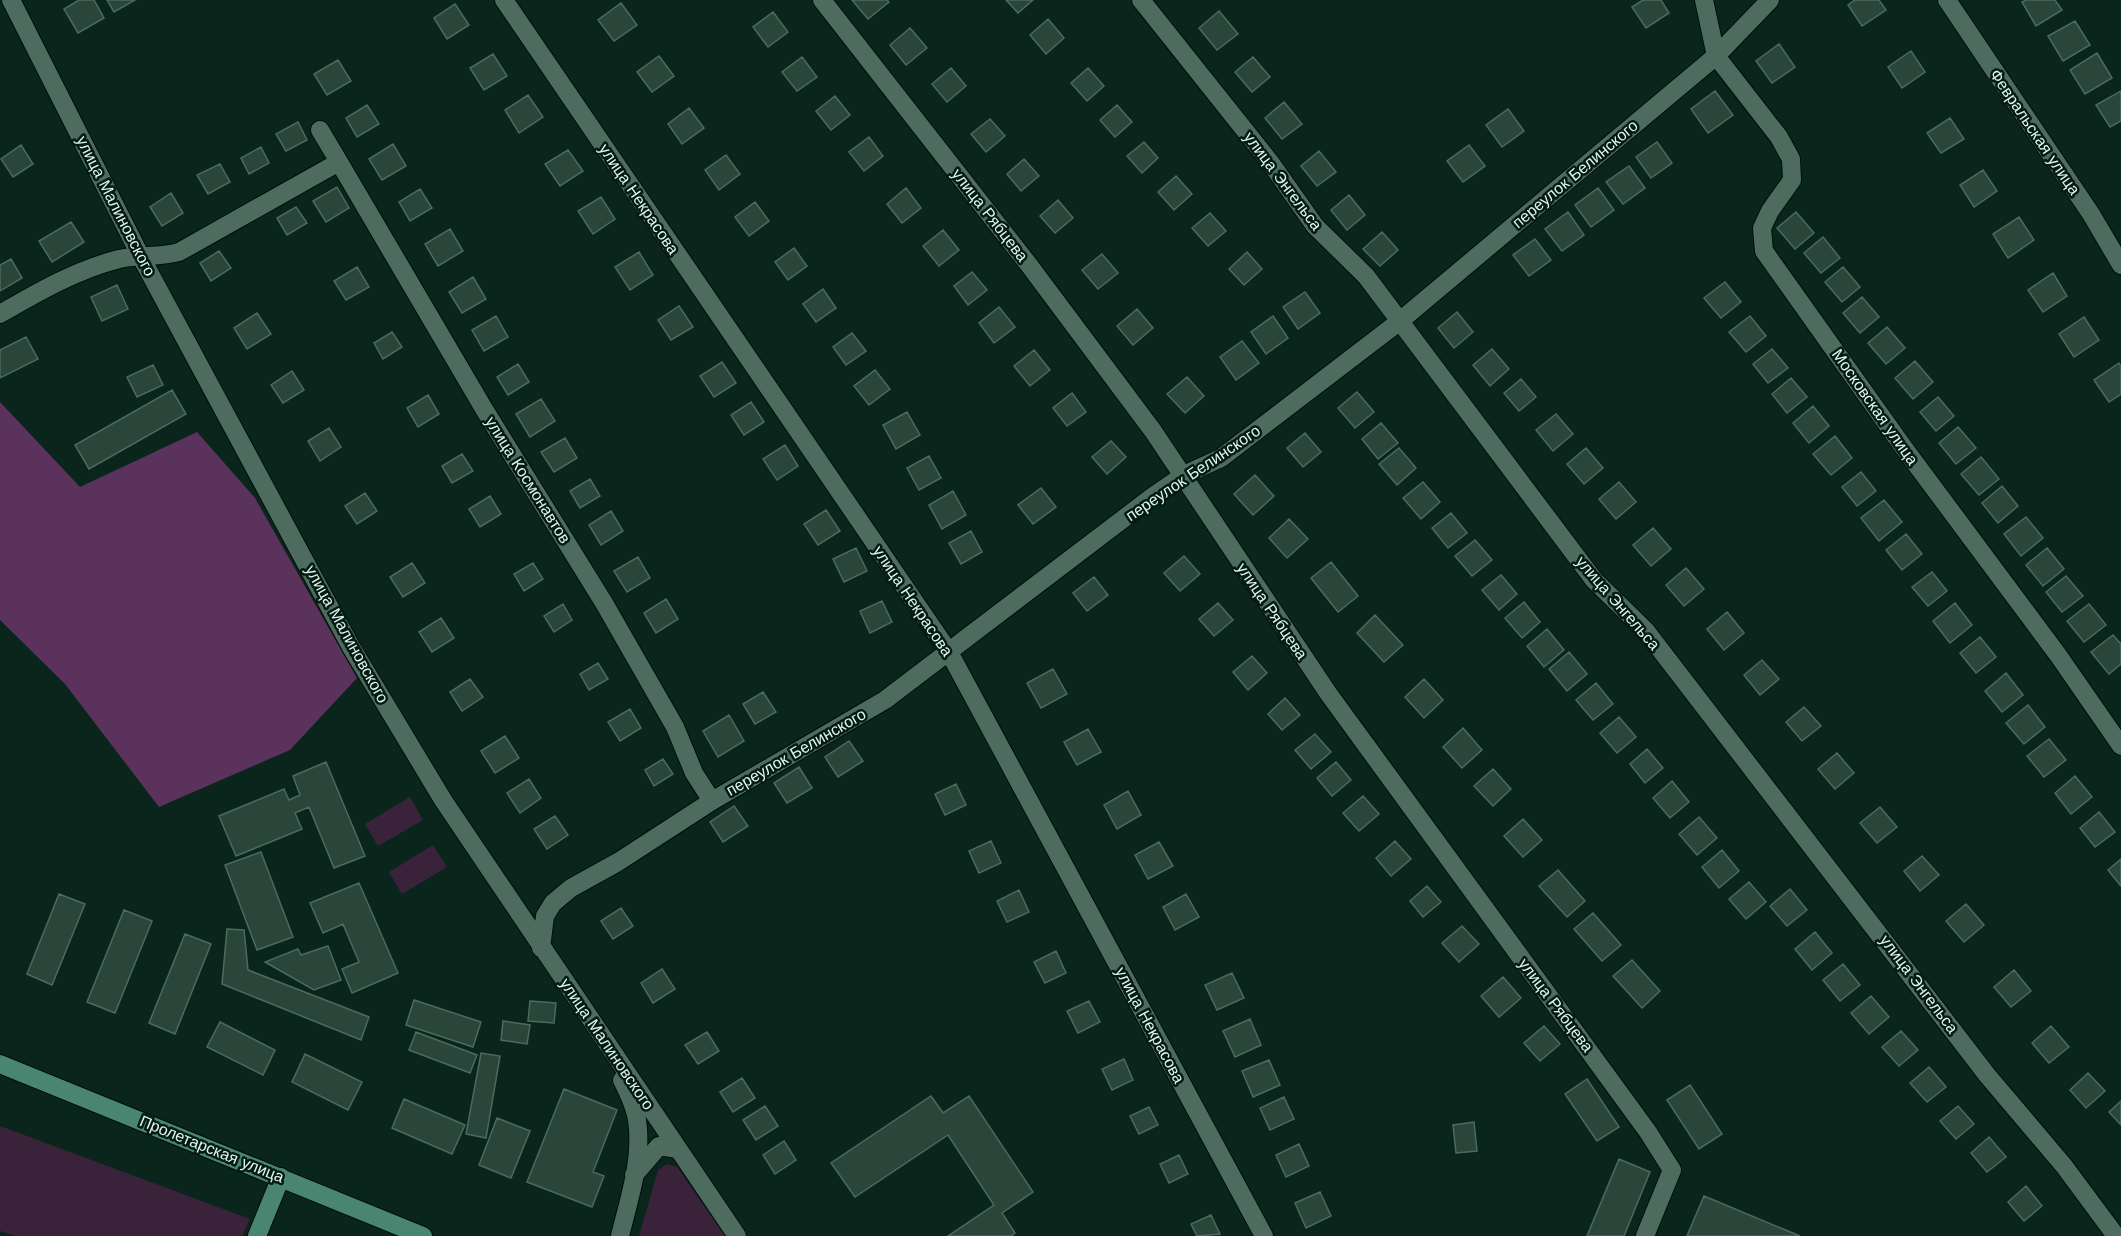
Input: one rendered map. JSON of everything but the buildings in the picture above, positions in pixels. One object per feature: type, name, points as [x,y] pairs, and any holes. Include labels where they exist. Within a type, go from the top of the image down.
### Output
[{"type":"main road","name":"Пролетарская улица","points":[[0,1064],[423,1236]]},
{"type":"main road","points":[[257,1236],[281,1177]]},
{"type":"street","name":"улица Малиновского","points":[[11,0],[141,257],[351,647],[443,800],[737,1236]]},
{"type":"street","name":"улица Некрасова","points":[[504,0],[949,652],[1264,1236]]},
{"type":"street","name":"улица Рябцева","points":[[822,0],[1029,265],[1153,430],[1204,510],[1328,693],[1615,1084],[1672,1170],[1645,1236]]},
{"type":"street","name":"улица Энгельса","points":[[1141,0],[1270,162],[1315,226],[1366,276],[1594,579],[1646,631],[1988,1075],[2064,1166],[2116,1236]]},
{"type":"street","points":[[1704,0],[1716,56]]},
{"type":"street","name":"переулок Белинского","points":[[541,948],[545,916],[553,903],[571,888],[618,862],[712,801],[885,700],[1184,476],[1221,458],[1400,321],[1716,56],[1770,0]]},
{"type":"street","name":"Февральская улица","points":[[1947,0],[2091,214],[2121,265]]},
{"type":"street","name":"Московская улица","points":[[1716,56],[1779,137],[1791,159],[1792,180],[1770,211],[1762,228],[1764,251],[1904,448],[2058,655],[2121,746]]},
{"type":"street","name":"улица Космонавтов","points":[[320,130],[484,410],[604,603],[675,727],[694,773],[712,801]]},
{"type":"street","points":[[0,314],[61,280],[122,258],[163,257],[179,252],[339,162]]},
{"type":"street","points":[[607,1042],[637,1120],[634,1175],[620,1236]]},
{"type":"street","points":[[634,1175],[659,1146],[678,1149]]},
{"type":"shaded area","points":[[0,402],[80,487],[197,432],[255,498],[357,678],[290,750],[159,807],[65,684],[0,620]]},
{"type":"shaded area","points":[[410,797],[423,820],[378,846],[365,824]]},
{"type":"shaded area","points":[[433,845],[447,867],[402,894],[389,872]]},
{"type":"shaded area","points":[[0,1126],[250,1219],[242,1236],[15,1236],[1,1231],[0,1233]]},
{"type":"shaded area","points":[[667,1164],[677,1167],[725,1236],[639,1236],[658,1170]]}]
